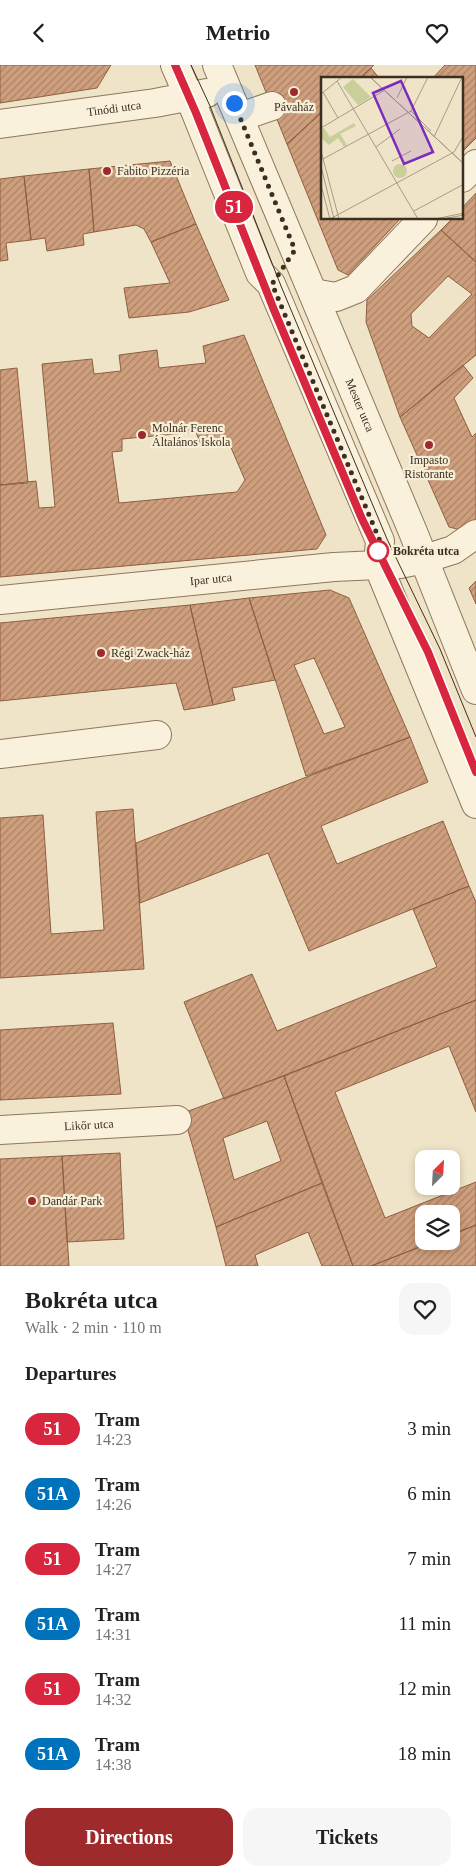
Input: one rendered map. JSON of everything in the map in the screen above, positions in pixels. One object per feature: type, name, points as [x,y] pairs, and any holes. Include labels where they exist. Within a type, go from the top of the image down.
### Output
[{"type":"street","points":[[175,65],[190,97],[260,273],[272,284],[476,804]]},
{"type":"street","name":"Tinódi utca","points":[[0,124],[190,97],[223,77]]},
{"type":"street","name":"Mester utca","points":[[223,77],[424,559],[476,690]]},
{"type":"street","points":[[240,117],[272,106]]},
{"type":"street","points":[[464,176],[476,164]]},
{"type":"street","points":[[313,293],[336,297],[356,289],[422,220]]},
{"type":"street","points":[[272,284],[295,250]]},
{"type":"street","points":[[424,559],[452,550],[476,534]]},
{"type":"street","name":"Ipar utca","points":[[0,600],[334,567],[379,553],[400,564],[424,559]]},
{"type":"street","points":[[0,754],[157,735]]},
{"type":"street","name":"Likőr utca","points":[[0,1130],[177,1119]]},
{"type":"building","points":[[0,65],[111,65],[97,88],[0,103]]},
{"type":"building","name":"Pávaház","points":[[255,65],[374,65],[361,77],[321,77],[321,113],[287,144]]},
{"type":"building","points":[[445,65],[476,65],[476,138],[464,150],[464,77],[434,77]]},
{"type":"building","points":[[371,68],[378,77],[361,77]]},
{"type":"building","points":[[321,113],[321,220],[399,220],[348,275],[338,270],[287,144]]},
{"type":"building","points":[[170,161],[196,224],[151,242],[144,229],[136,225],[94,232],[89,169]]},
{"type":"building","points":[[89,169],[94,232],[83,234],[84,245],[47,251],[45,238],[31,240],[24,176]]},
{"type":"building","points":[[24,176],[31,240],[6,243],[8,260],[0,261],[0,179]]},
{"type":"building","points":[[476,193],[476,262],[441,230],[451,220],[464,220],[464,206]]},
{"type":"building","points":[[196,224],[229,300],[189,312],[129,318],[124,288],[170,283],[151,242]]},
{"type":"building","points":[[441,230],[476,262],[476,355],[400,417],[366,322],[367,300]],"holes":[[[448,276],[472,294],[429,338],[412,326],[411,314]]]},
{"type":"building","name":"Molnár Ferenc Általános Iskola","points":[[244,335],[326,535],[317,549],[0,577],[0,485],[36,481],[39,508],[55,507],[42,364],[92,359],[94,374],[121,371],[119,355],[157,350],[159,368],[206,363],[203,346]],"holes":[[[196,432],[201,445],[229,443],[245,480],[237,492],[119,503],[112,452],[122,451],[122,439]]]},
{"type":"building","points":[[463,365],[473,378],[454,398],[472,437],[476,433],[476,519],[461,530],[449,527],[400,417]]},
{"type":"building","points":[[17,368],[28,483],[0,485],[0,370]]},
{"type":"building","points":[[476,581],[476,604],[469,588]]},
{"type":"building","points":[[330,590],[349,598],[410,737],[306,776],[249,598]],"holes":[[[314,658],[345,727],[324,734],[294,665]]]},
{"type":"building","points":[[249,598],[275,680],[232,688],[235,700],[213,705],[190,605]]},
{"type":"building","name":"Régi Zwack-ház","points":[[190,605],[213,705],[184,710],[176,683],[0,701],[0,623]]},
{"type":"building","points":[[410,737],[428,782],[321,826],[337,864],[443,821],[469,886],[309,951],[268,853],[140,903],[136,843]]},
{"type":"building","points":[[133,809],[144,969],[0,978],[0,818],[43,815],[51,934],[104,930],[96,812]]},
{"type":"building","points":[[469,886],[476,902],[476,1000],[224,1099],[184,1002],[252,974],[277,1031],[437,967],[413,909]]},
{"type":"building","points":[[476,1000],[476,1112],[449,1046],[335,1092],[385,1218],[415,1206],[415,1249],[371,1266],[353,1266],[284,1076]]},
{"type":"building","points":[[113,1023],[121,1094],[0,1100],[0,1030]]},
{"type":"building","points":[[284,1076],[322,1183],[216,1227],[183,1113]],"holes":[[[267,1121],[281,1161],[234,1180],[223,1138]]]},
{"type":"building","points":[[120,1153],[124,1239],[67,1242],[62,1156]]},
{"type":"building","name":"Dandár Park","points":[[62,1156],[69,1266],[0,1266],[0,1159]]},
{"type":"building","points":[[476,1182],[476,1225],[460,1231],[460,1205],[418,1205],[443,1195],[460,1195],[460,1188]]},
{"type":"building","points":[[322,1183],[353,1266],[322,1266],[308,1232],[255,1255],[258,1266],[226,1266],[216,1227]]},
{"type":"building","points":[[476,1225],[476,1266],[371,1266],[415,1249],[460,1250],[460,1231]]},
{"type":"tram line","points":[[175,65],[274,310],[362,519],[428,652],[476,772]]},
{"type":"tram line","name":"51","points":[[175,65],[274,310],[362,519],[428,652],[476,772]]},
{"type":"tram line","points":[[191,65],[210,106],[281,286],[387,539],[440,649],[476,737]]},
{"type":"place","name":"Pávaház","points":[[294,92]]},
{"type":"place","name":"Fabito Pizzéria","points":[[107,171]]},
{"type":"place","name":"Molnár Ferenc Általános Iskola","points":[[142,435]]},
{"type":"place","name":"Impasto Ristorante","points":[[429,445]]},
{"type":"place","name":"Bokréta utca","points":[[378,551]]},
{"type":"place","name":"Régi Zwack-ház","points":[[101,653]]},
{"type":"place","name":"Dandár Park","points":[[32,1201]]},
{"type":"route","points":[[234,103],[295,250],[272,284],[380,541],[379,553],[378,551]]}]
